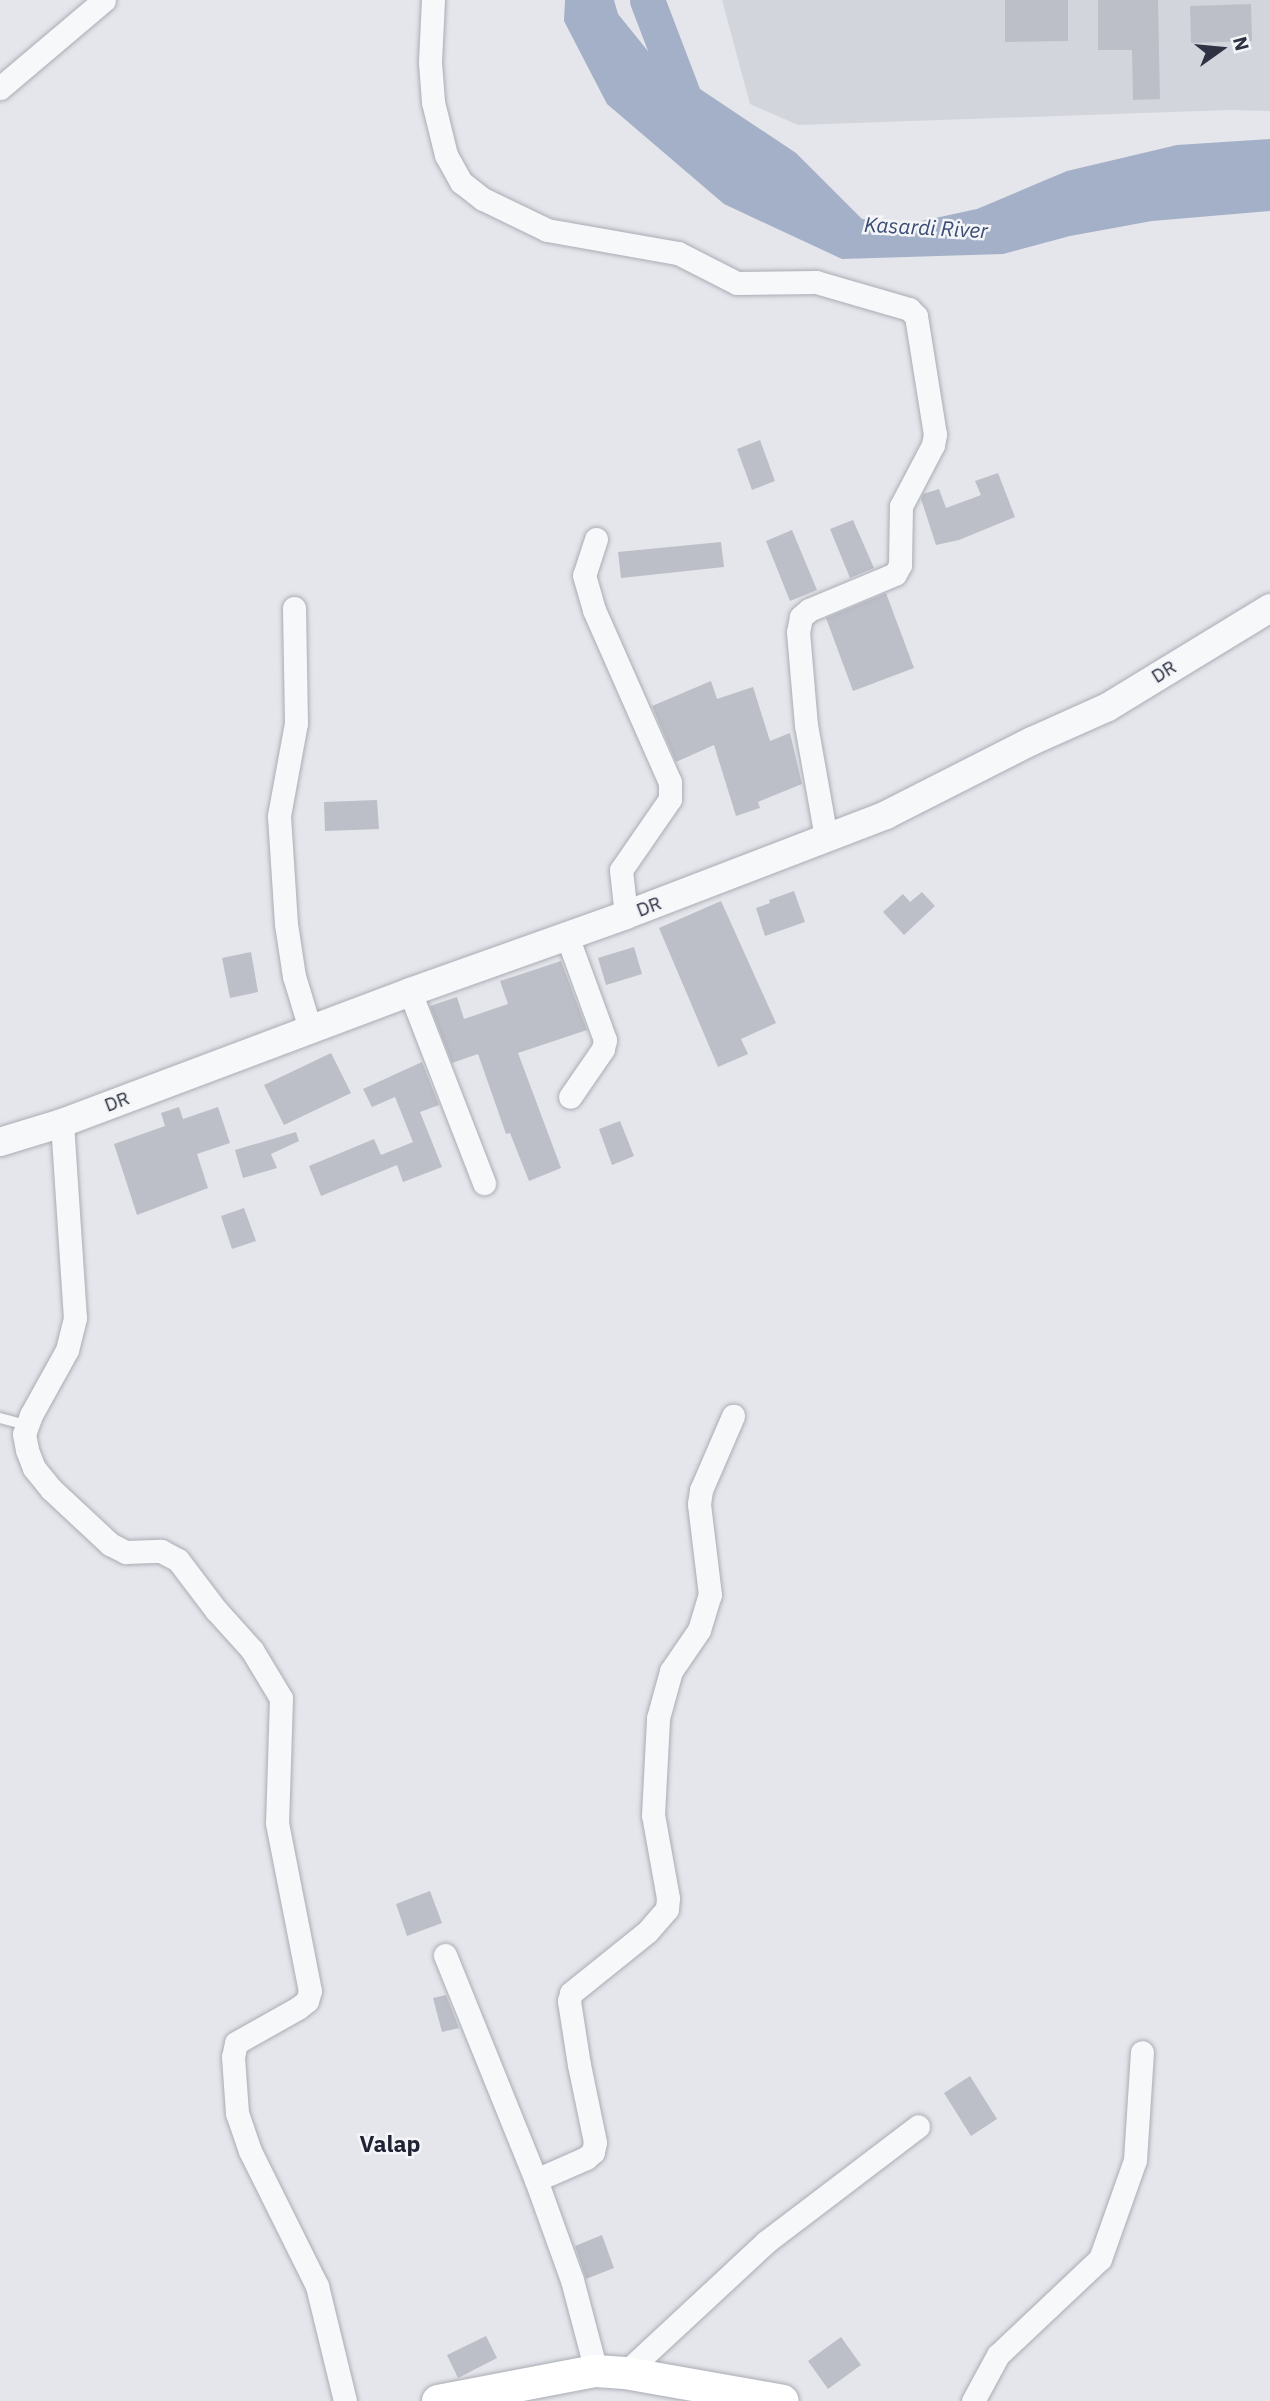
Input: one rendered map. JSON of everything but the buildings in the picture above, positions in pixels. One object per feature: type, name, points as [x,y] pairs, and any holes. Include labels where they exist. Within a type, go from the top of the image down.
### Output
[{"type":"main road","points":[[438,2401],[610,2372],[783,2401]]},
{"type":"street","points":[[0,89],[104,0]]},
{"type":"street","points":[[433,0],[430,62],[433,102],[443,142],[461,182],[483,199],[547,230],[678,253],[737,283],[816,282],[909,309],[916,316],[935,434],[925,463],[901,506],[900,565],[895,574],[808,610],[801,617],[798,632],[806,725],[827,837]]},
{"type":"street","points":[[596,539],[584,575],[594,610],[670,782],[670,799],[621,870],[626,915]]},
{"type":"street","points":[[294,608],[296,723],[279,816],[286,924],[294,976],[310,1029]]},
{"type":"street","name":"DR","points":[[0,1142],[62,1123],[410,992],[626,915],[886,815],[1032,741],[1108,707],[1270,608]]},
{"type":"street","points":[[566,936],[606,1040],[603,1049],[570,1097]]},
{"type":"street","points":[[410,992],[484,1183]]},
{"type":"street","points":[[62,1123],[75,1318],[67,1350],[27,1425],[24,1434],[27,1450],[34,1468],[51,1489],[117,1548],[141,1553],[161,1551],[178,1560],[216,1610],[252,1650],[281,1698],[276,1823],[310,1992],[307,2001],[236,2043],[233,2057],[236,2101],[242,2132],[317,2286],[345,2401]]},
{"type":"street","points":[[536,2180],[586,2158],[593,2152],[595,2142],[579,2065],[569,2001],[571,1993],[647,1933],[667,1909],[668,1898],[653,1815],[658,1718],[671,1671],[699,1630],[710,1595],[699,1504],[701,1490],[733,1416]]},
{"type":"street","points":[[445,1955],[610,2372],[766,2242],[918,2126]]},
{"type":"street","points":[[972,2401],[998,2355],[1100,2259],[1135,2160],[1142,2053]]},
{"type":"lane","points":[[0,1418],[27,1425]]},
{"type":"shaded area","points":[[722,0],[1270,0],[1270,111],[1229,110],[798,125],[750,104]]},
{"type":"water","points":[[565,0],[614,0],[618,14],[664,71],[700,89],[796,153],[862,219],[912,223],[977,209],[1067,171],[1177,145],[1270,139],[1270,211],[1152,221],[1070,236],[1003,254],[842,259],[724,204],[607,104],[564,21]]},
{"type":"waterway","name":"Kasardi River","points":[[647,0],[689,110],[697,117]]},
{"type":"district","name":"Valap","points":[[390,2143]]}]
